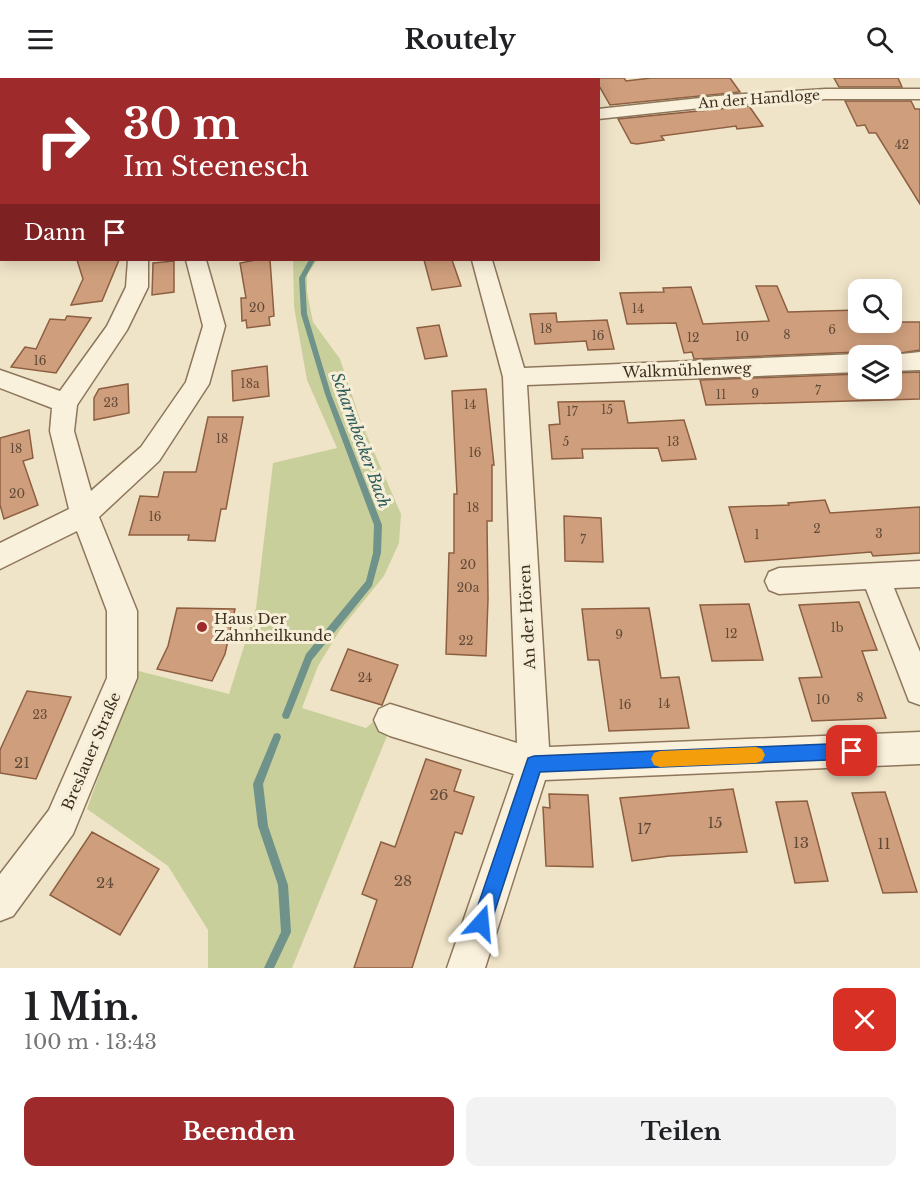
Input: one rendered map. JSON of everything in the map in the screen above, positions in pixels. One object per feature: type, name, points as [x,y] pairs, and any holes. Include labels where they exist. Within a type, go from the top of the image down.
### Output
[{"type":"street","name":"An der Handloge","points":[[600,114],[728,99],[826,94],[920,94]]},
{"type":"street","points":[[0,379],[65,403],[120,322],[138,287],[138,261]]},
{"type":"street","points":[[0,557],[84,514],[150,454],[197,384],[214,326],[196,261]]},
{"type":"street","name":"An der Hören","points":[[466,968],[534,764],[515,377],[482,261]]},
{"type":"street","points":[[902,361],[920,360]]},
{"type":"street","name":"Walkmühlenweg","points":[[515,377],[848,363]]},
{"type":"street","name":"Breslauer Straße","points":[[0,903],[61,822],[122,678],[122,611],[84,514],[62,431],[65,403]]},
{"type":"street","points":[[779,581],[920,574]]},
{"type":"street","points":[[875,576],[920,690]]},
{"type":"street","points":[[390,720],[534,764],[920,748]]},
{"type":"green space","points":[[293,261],[316,261],[307,275],[307,292],[313,322],[340,359],[361,422],[401,514],[399,543],[384,576],[340,630],[318,666],[302,708],[366,728],[385,711],[498,765],[387,736],[292,968],[208,968],[208,930],[168,866],[87,809],[126,700],[131,669],[229,694],[256,608],[273,463],[337,448],[307,380],[294,307]]},
{"type":"building","points":[[600,78],[624,78],[626,81],[651,78],[730,78],[740,92],[610,105],[600,88]]},
{"type":"building","points":[[834,78],[898,78],[902,87],[839,87]]},
{"type":"building","points":[[845,101],[911,101],[915,109],[920,109],[920,204],[876,133],[869,133],[865,125],[857,126]]},
{"type":"building","points":[[749,106],[763,126],[737,129],[736,126],[661,136],[664,140],[637,144],[631,143],[618,119]]},
{"type":"building","points":[[77,261],[119,261],[102,301],[71,305],[83,279]]},
{"type":"building","points":[[174,261],[174,292],[152,295],[153,263]]},
{"type":"building","points":[[270,261],[274,316],[269,317],[270,325],[247,328],[246,320],[242,321],[241,298],[246,298],[240,263]]},
{"type":"building","points":[[424,261],[452,261],[461,286],[432,290]]},
{"type":"building","points":[[756,286],[777,286],[788,312],[848,310],[848,333],[902,333],[902,322],[920,322],[920,350],[902,353],[902,345],[848,345],[848,352],[694,359],[692,352],[684,353],[676,323],[627,324],[620,293],[664,292],[663,288],[691,287],[703,324],[769,321]]},
{"type":"building","points":[[556,313],[557,322],[607,320],[614,349],[588,350],[586,341],[535,344],[530,314]]},
{"type":"building","points":[[67,316],[91,318],[56,373],[11,367],[25,347],[36,349],[50,319],[65,320]]},
{"type":"building","points":[[439,325],[447,356],[425,359],[417,328]]},
{"type":"building","points":[[267,366],[269,396],[233,401],[232,371]]},
{"type":"building","points":[[920,372],[920,399],[706,405],[700,380],[848,374],[848,399],[902,399],[902,373]]},
{"type":"building","points":[[128,384],[129,413],[94,420],[94,398],[99,389]]},
{"type":"building","points":[[486,389],[494,465],[492,465],[492,521],[487,521],[486,656],[446,654],[449,553],[454,553],[454,494],[457,494],[452,391]]},
{"type":"building","points":[[624,401],[628,423],[684,420],[696,459],[662,461],[658,448],[582,449],[583,458],[552,459],[549,425],[560,424],[558,402]]},
{"type":"building","points":[[208,417],[243,417],[226,509],[221,509],[215,541],[188,540],[189,535],[129,535],[140,496],[158,497],[164,472],[196,472]]},
{"type":"building","points":[[29,430],[33,458],[23,461],[38,505],[4,519],[0,505],[0,438]]},
{"type":"building","points":[[825,500],[830,513],[920,507],[920,553],[873,556],[871,552],[745,562],[729,507],[789,505],[788,503]]},
{"type":"building","points":[[564,516],[601,518],[603,562],[565,561]]},
{"type":"building","points":[[859,602],[877,650],[862,651],[886,718],[812,721],[799,678],[822,677],[799,605]]},
{"type":"building","points":[[749,604],[763,660],[712,661],[700,605]]},
{"type":"building","name":"Haus Der Zahnheilkunde","points":[[177,608],[235,609],[225,654],[212,681],[157,669],[168,646]]},
{"type":"building","points":[[649,608],[661,678],[679,677],[689,728],[609,731],[599,660],[588,660],[582,609]]},
{"type":"building","points":[[348,649],[398,665],[382,705],[331,690]]},
{"type":"building","points":[[27,691],[71,697],[36,779],[0,773],[0,750]]},
{"type":"building","points":[[426,759],[461,770],[454,791],[474,797],[462,834],[455,832],[412,968],[354,968],[377,900],[362,894],[381,842],[395,847]]},
{"type":"building","points":[[733,789],[747,852],[669,856],[632,861],[620,798]]},
{"type":"building","points":[[885,792],[917,892],[883,893],[852,793]]},
{"type":"building","points":[[549,794],[588,795],[593,867],[546,866],[543,807],[550,808]]},
{"type":"building","points":[[807,801],[828,881],[795,883],[776,802]]},
{"type":"building","points":[[92,832],[159,869],[120,935],[50,895]]},
{"type":"waterway","name":"Scharmbecker Bach","points":[[286,715],[309,657],[369,583],[377,553],[378,525],[328,394],[304,314],[302,278],[311,261]]},
{"type":"waterway","name":"Scharmbecker Bach","points":[[269,968],[286,932],[283,885],[263,826],[258,784],[277,737]]},
{"type":"slow traffic","points":[[660,759],[756,755]]},
{"type":"place","name":"Haus Der Zahnheilkunde","points":[[202,627]]},
{"type":"route","points":[[481,923],[534,764],[852,751]]}]
